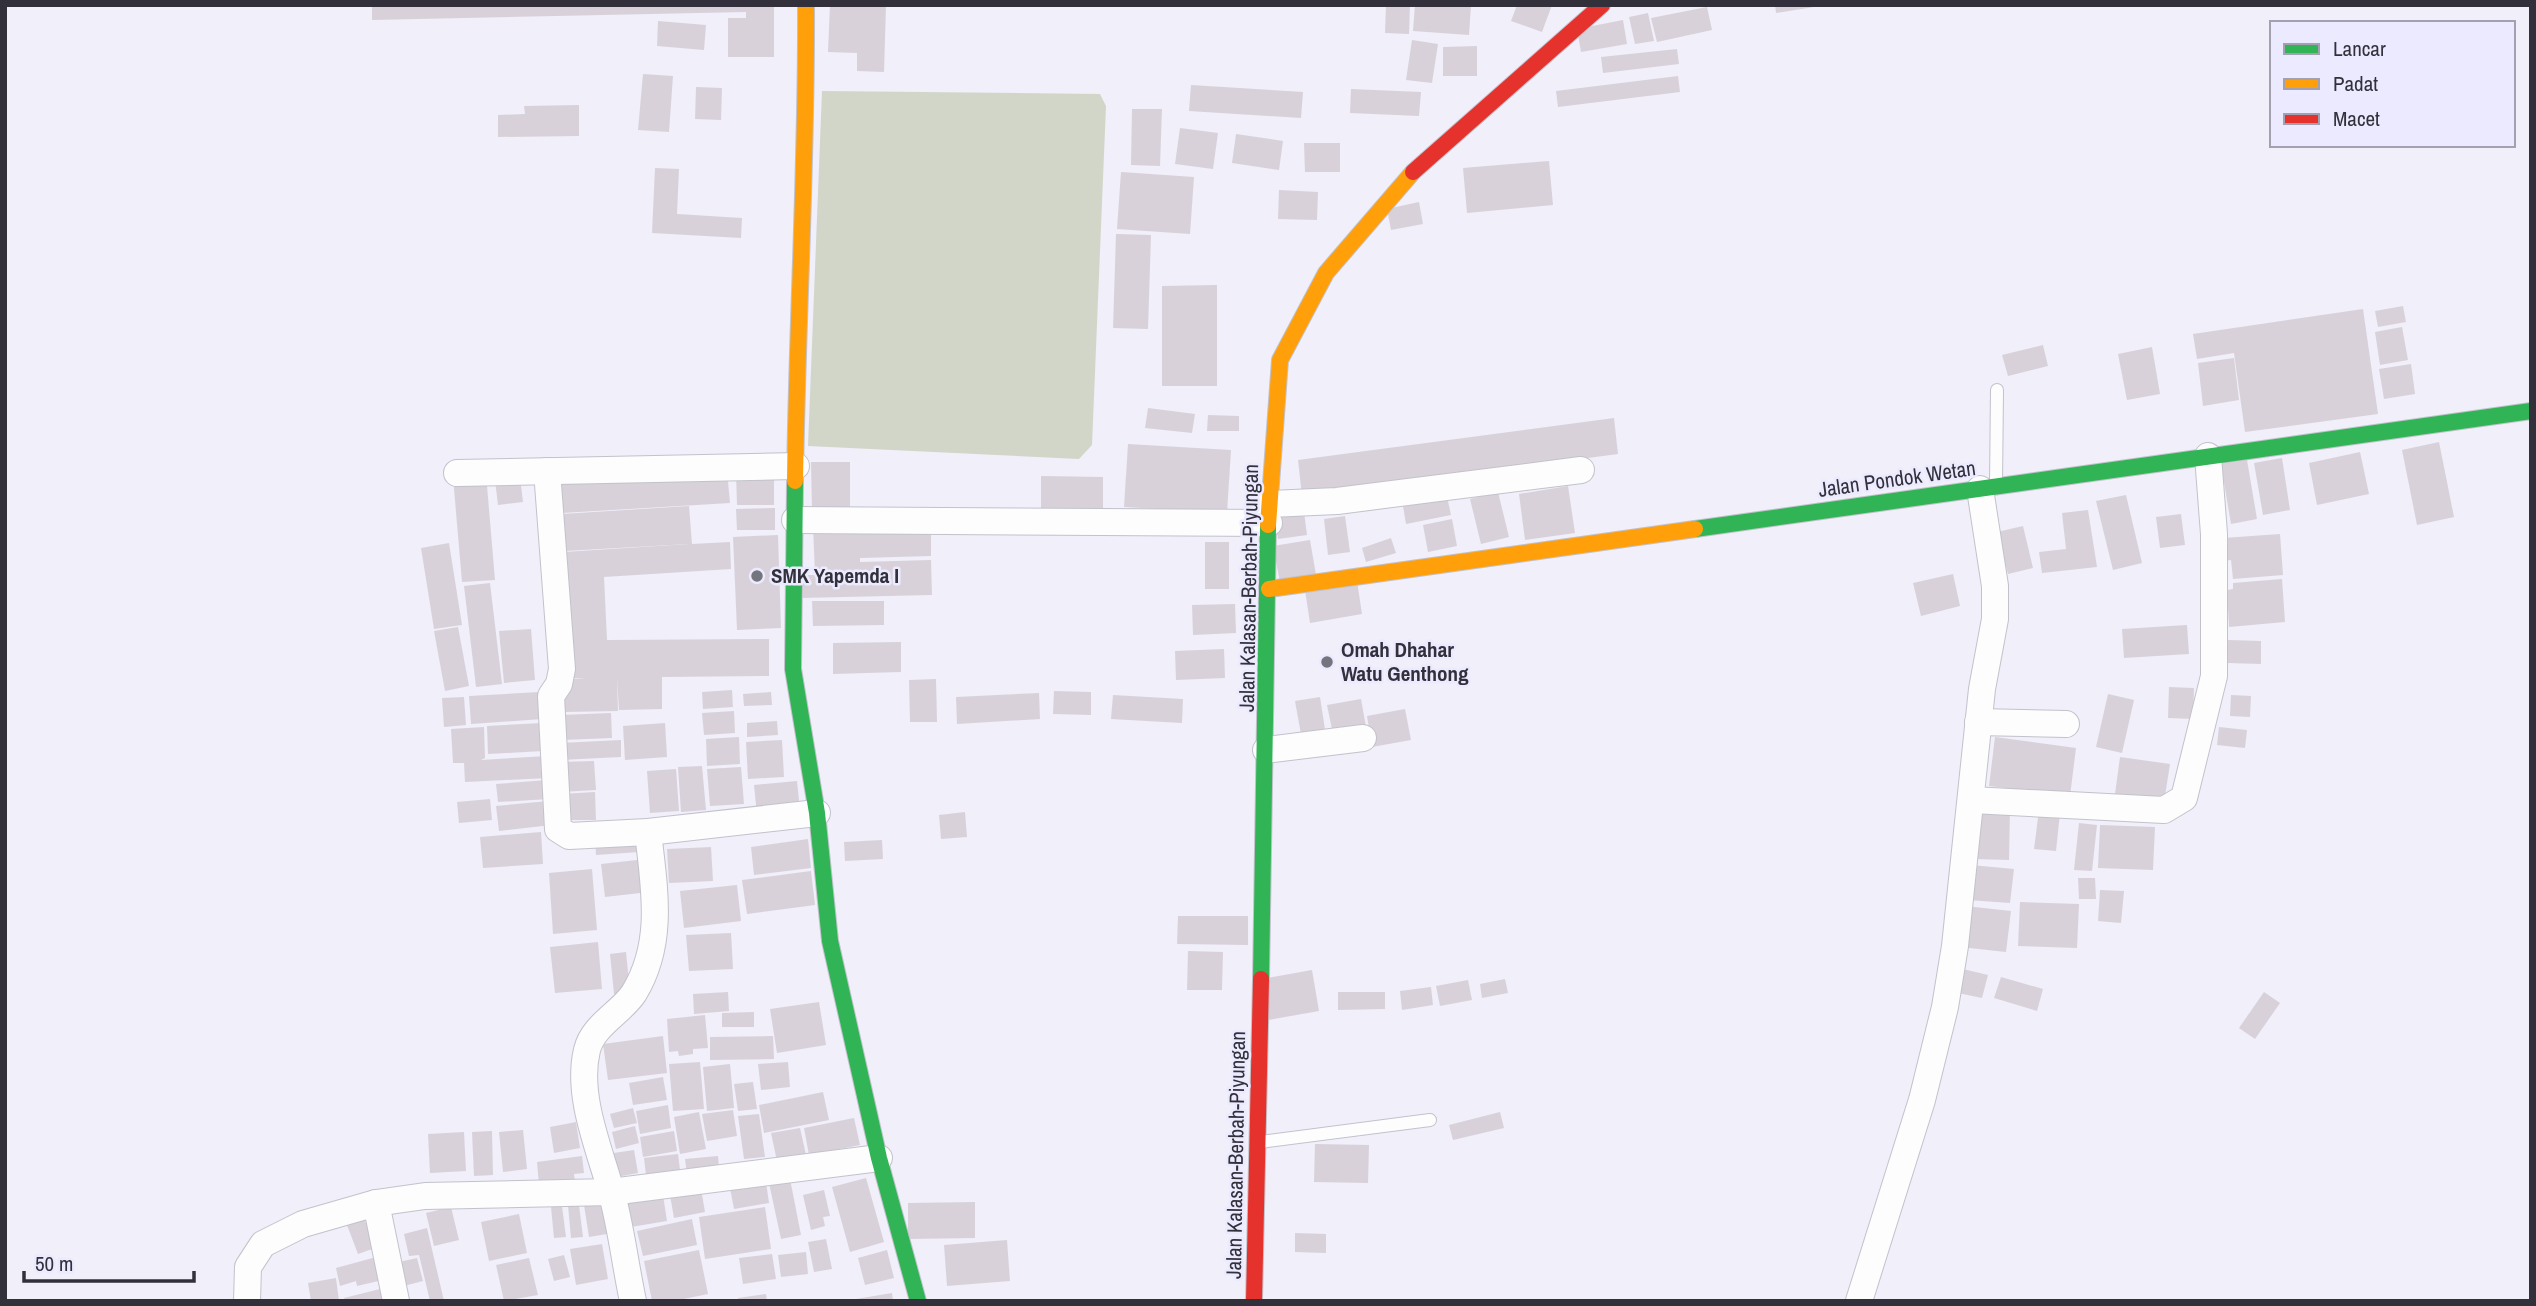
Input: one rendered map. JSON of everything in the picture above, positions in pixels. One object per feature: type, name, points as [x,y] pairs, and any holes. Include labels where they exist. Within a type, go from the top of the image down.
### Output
[{"type":"street","points":[[806,5],[807,125],[797,308],[793,669],[817,813],[830,941],[879,1158],[918,1301]]},
{"type":"street","name":"Jalan Kalasan-Berbah-Piyungan","points":[[1254,1301],[1269,513],[1280,360],[1326,273],[1410,175],[1599,6]]},
{"type":"street","name":"Jalan Pondok Wetan","points":[[1269,589],[2531,411]]},
{"type":"street","points":[[1972,800],[2164,810],[2184,798],[2214,676],[2214,534],[2208,456]]},
{"type":"street","points":[[457,472],[796,466]]},
{"type":"street","points":[[794,520],[1269,513],[1338,500],[1581,470]]},
{"type":"street","points":[[547,471],[562,669],[559,684],[551,696],[558,829],[573,836],[649,832],[817,813]]},
{"type":"street","points":[[1859,1301],[1922,1100],[1945,1007],[1963,894],[1978,722],[1996,618],[1988,488]]},
{"type":"street","points":[[1978,722],[2066,724]]},
{"type":"street","points":[[1266,750],[1363,738]]},
{"type":"street","points":[[633,1301],[611,1192],[589,1113],[587,1049],[596,1031],[634,993],[654,945],[657,916],[649,832]]},
{"type":"street","points":[[247,1301],[248,1267],[264,1244],[303,1224],[376,1203],[425,1196],[611,1192],[879,1158]]},
{"type":"street","points":[[376,1203],[396,1301]]},
{"type":"lane","points":[[1988,488],[1997,390]]},
{"type":"lane","points":[[1256,1142],[1430,1120]]},
{"type":"shaded area","points":[[822,91],[1100,94],[1106,106],[1092,445],[1079,459],[808,446]]},
{"type":"building","points":[[372,5],[774,5],[774,57],[728,57],[728,18],[746,18],[746,12],[372,20]]},
{"type":"building","points":[[830,5],[886,5],[884,72],[857,71],[857,53],[828,52]]},
{"type":"building","points":[[1386,5],[1410,5],[1409,34],[1385,33]]},
{"type":"building","points":[[1415,5],[1471,5],[1469,35],[1413,31]]},
{"type":"building","points":[[1517,5],[1552,5],[1542,32],[1511,21]]},
{"type":"building","points":[[1775,5],[1814,5],[1814,7],[1776,13]]},
{"type":"building","points":[[1707,7],[1712,30],[1657,42],[1651,18]]},
{"type":"building","points":[[1648,13],[1654,41],[1635,44],[1629,17]]},
{"type":"building","points":[[1623,20],[1627,44],[1581,52],[1577,29]]},
{"type":"building","points":[[658,21],[706,25],[704,50],[657,46]]},
{"type":"building","points":[[1412,40],[1438,44],[1432,83],[1406,80]]},
{"type":"building","points":[[1477,46],[1477,76],[1443,76],[1443,47]]},
{"type":"building","points":[[1677,49],[1679,64],[1603,73],[1601,57]]},
{"type":"building","points":[[643,74],[673,76],[669,132],[638,130]]},
{"type":"building","points":[[1678,76],[1680,92],[1558,107],[1556,91]]},
{"type":"building","points":[[1191,85],[1303,92],[1301,118],[1189,111]]},
{"type":"building","points":[[696,87],[722,88],[721,120],[695,119]]},
{"type":"building","points":[[1351,89],[1421,92],[1419,116],[1350,113]]},
{"type":"building","points":[[579,105],[579,136],[498,137],[498,115],[525,114],[524,106]]},
{"type":"building","points":[[1132,109],[1162,109],[1160,166],[1131,165]]},
{"type":"building","points":[[1180,128],[1218,133],[1213,169],[1175,164]]},
{"type":"building","points":[[1236,134],[1283,141],[1279,170],[1232,163]]},
{"type":"building","points":[[1304,143],[1340,143],[1340,172],[1305,172]]},
{"type":"building","points":[[1549,161],[1553,205],[1467,213],[1463,168]]},
{"type":"building","points":[[655,168],[679,169],[677,214],[742,218],[741,238],[652,233]]},
{"type":"building","points":[[1121,172],[1194,177],[1190,234],[1117,229]]},
{"type":"building","points":[[1279,190],[1318,192],[1317,220],[1278,219]]},
{"type":"building","points":[[1419,202],[1423,224],[1391,230],[1387,209]]},
{"type":"building","points":[[1116,234],[1151,235],[1148,329],[1113,328]]},
{"type":"building","points":[[1217,285],[1217,386],[1162,386],[1162,286]]},
{"type":"building","points":[[2403,306],[2406,322],[2378,327],[2375,311]]},
{"type":"building","points":[[2363,309],[2378,414],[2245,432],[2234,353],[2197,359],[2193,334]]},
{"type":"building","points":[[2402,327],[2408,360],[2380,365],[2375,332]]},
{"type":"building","points":[[2043,345],[2048,366],[2008,376],[2002,355]]},
{"type":"building","points":[[2152,347],[2160,394],[2127,400],[2118,354]]},
{"type":"building","points":[[2234,358],[2239,400],[2203,406],[2198,363]]},
{"type":"building","points":[[2411,364],[2415,394],[2384,399],[2379,369]]},
{"type":"building","points":[[1148,408],[1195,414],[1192,433],[1145,428]]},
{"type":"building","points":[[1208,415],[1239,416],[1239,431],[1207,431]]},
{"type":"building","points":[[1614,418],[1618,454],[1302,496],[1298,460]]},
{"type":"building","points":[[2439,442],[2454,517],[2417,525],[2402,450]]},
{"type":"building","points":[[1128,444],[1231,450],[1227,513],[1124,507]]},
{"type":"building","points":[[2360,452],[2369,494],[2317,505],[2309,463]]},
{"type":"building","points":[[2282,458],[2290,510],[2263,515],[2254,463]]},
{"type":"building","points":[[2247,460],[2257,519],[2231,524],[2221,464]]},
{"type":"building","points":[[811,462],[850,462],[850,511],[812,511]]},
{"type":"building","points":[[727,471],[730,503],[562,513],[560,481]]},
{"type":"building","points":[[736,473],[774,473],[774,505],[737,505]]},
{"type":"building","points":[[486,474],[495,580],[462,582],[453,477]]},
{"type":"building","points":[[1041,476],[1103,477],[1103,511],[1041,511]]},
{"type":"building","points":[[520,477],[523,502],[498,505],[495,480]]},
{"type":"building","points":[[1568,486],[1575,533],[1525,540],[1519,494]]},
{"type":"building","points":[[1446,492],[1451,515],[1406,524],[1402,500]]},
{"type":"building","points":[[1498,492],[1509,537],[1481,544],[1470,499]]},
{"type":"building","points":[[2126,495],[2142,563],[2113,570],[2096,501]]},
{"type":"building","points":[[689,506],[692,544],[730,542],[731,569],[604,577],[607,640],[769,639],[769,676],[662,677],[662,709],[619,710],[617,677],[618,711],[564,712],[564,679],[586,679],[571,678],[564,552],[689,544],[565,551],[562,514]]},
{"type":"building","points":[[775,508],[775,530],[737,530],[736,509]]},
{"type":"building","points":[[2088,510],[2097,567],[2042,573],[2039,552],[2066,549],[2062,513]]},
{"type":"building","points":[[1304,512],[1307,535],[1278,539],[1274,516]]},
{"type":"building","points":[[2181,514],[2185,545],[2160,548],[2156,517]]},
{"type":"building","points":[[1345,516],[1350,552],[1328,555],[1324,519]]},
{"type":"building","points":[[1452,519],[1457,546],[1428,552],[1423,525]]},
{"type":"building","points":[[931,522],[931,556],[860,558],[860,562],[931,560],[932,595],[800,598],[800,575],[815,575],[813,525]]},
{"type":"building","points":[[2023,526],[2033,568],[2008,574],[1997,532]]},
{"type":"building","points":[[2280,534],[2283,575],[2233,579],[2231,560],[2225,561],[2223,538]]},
{"type":"building","points":[[778,535],[781,628],[737,630],[733,537]]},
{"type":"building","points":[[1391,538],[1396,553],[1366,562],[1362,548]]},
{"type":"building","points":[[1310,540],[1316,575],[1280,582],[1273,546]]},
{"type":"building","points":[[1205,542],[1229,542],[1229,589],[1205,589]]},
{"type":"building","points":[[449,543],[462,625],[434,629],[421,548]]},
{"type":"building","points":[[1953,574],[1960,606],[1921,616],[1913,583]]},
{"type":"building","points":[[2282,579],[2285,622],[2229,627],[2227,590],[2233,589],[2233,583]]},
{"type":"building","points":[[1357,581],[1362,614],[1310,623],[1305,590]]},
{"type":"building","points":[[490,583],[502,684],[476,687],[464,586]]},
{"type":"building","points":[[812,601],[884,601],[884,625],[813,626]]},
{"type":"building","points":[[1235,604],[1236,633],[1193,635],[1192,605]]},
{"type":"building","points":[[2187,625],[2189,654],[2124,658],[2122,629]]},
{"type":"building","points":[[458,627],[469,686],[445,691],[434,631]]},
{"type":"building","points":[[531,629],[535,680],[504,683],[499,631]]},
{"type":"building","points":[[2228,640],[2261,641],[2261,664],[2228,663]]},
{"type":"building","points":[[901,642],[901,672],[833,674],[833,643]]},
{"type":"building","points":[[1224,649],[1225,678],[1176,680],[1175,651]]},
{"type":"building","points":[[936,679],[937,722],[910,722],[909,680]]},
{"type":"building","points":[[2169,687],[2194,688],[2193,719],[2168,718]]},
{"type":"building","points":[[732,690],[733,707],[703,709],[702,692]]},
{"type":"building","points":[[1054,691],[1091,692],[1091,715],[1053,714]]},
{"type":"building","points":[[540,692],[542,719],[471,724],[469,696]]},
{"type":"building","points":[[771,692],[772,705],[744,706],[743,694]]},
{"type":"building","points":[[1039,693],[1040,719],[957,724],[956,697]]},
{"type":"building","points":[[2108,694],[2134,700],[2122,753],[2096,747]]},
{"type":"building","points":[[1113,695],[1183,699],[1182,723],[1111,719]]},
{"type":"building","points":[[2231,695],[2251,696],[2250,717],[2230,716]]},
{"type":"building","points":[[464,697],[466,725],[444,727],[442,698]]},
{"type":"building","points":[[1320,697],[1326,736],[1302,740],[1295,701]]},
{"type":"building","points":[[1361,699],[1366,727],[1333,734],[1327,705]]},
{"type":"building","points":[[1405,709],[1411,740],[1372,747],[1367,716]]},
{"type":"building","points":[[734,711],[735,733],[704,735],[702,713]]},
{"type":"building","points":[[611,713],[612,738],[562,740],[561,715]]},
{"type":"building","points":[[777,721],[778,735],[747,737],[747,723]]},
{"type":"building","points":[[542,723],[543,751],[488,754],[487,726]]},
{"type":"building","points":[[665,723],[667,757],[625,760],[623,726]]},
{"type":"building","points":[[484,727],[485,758],[481,760],[547,756],[548,778],[465,782],[464,763],[453,763],[451,729]]},
{"type":"building","points":[[2219,727],[2247,730],[2245,748],[2217,745]]},
{"type":"building","points":[[739,737],[740,764],[707,766],[706,739]]},
{"type":"building","points":[[1995,737],[2076,748],[2070,796],[1989,786]]},
{"type":"building","points":[[621,740],[621,757],[560,760],[560,743]]},
{"type":"building","points":[[782,740],[784,777],[748,779],[746,742]]},
{"type":"building","points":[[2120,757],[2170,764],[2164,802],[2115,794]]},
{"type":"building","points":[[594,761],[596,790],[561,792],[560,762]]},
{"type":"building","points":[[702,766],[706,810],[681,812],[678,767]]},
{"type":"building","points":[[741,767],[744,804],[710,806],[707,769]]},
{"type":"building","points":[[676,769],[679,811],[650,813],[647,771]]},
{"type":"building","points":[[548,780],[549,799],[498,802],[496,784]]},
{"type":"building","points":[[797,781],[800,810],[757,815],[754,785]]},
{"type":"building","points":[[595,792],[596,820],[562,820],[561,794]]},
{"type":"building","points":[[490,799],[492,820],[459,823],[457,802]]},
{"type":"building","points":[[549,801],[551,825],[499,831],[496,806]]},
{"type":"building","points":[[1975,808],[2010,809],[2009,860],[1974,859]]},
{"type":"building","points":[[2039,810],[2060,813],[2056,851],[2034,849]]},
{"type":"building","points":[[965,812],[967,837],[941,839],[939,815]]},
{"type":"building","points":[[2079,823],[2097,825],[2092,871],[2074,870]]},
{"type":"building","points":[[2100,825],[2155,827],[2153,870],[2098,868]]},
{"type":"building","points":[[541,832],[543,864],[483,868],[480,837]]},
{"type":"building","points":[[638,833],[639,852],[596,855],[595,835]]},
{"type":"building","points":[[808,839],[811,868],[754,875],[751,847]]},
{"type":"building","points":[[882,840],[883,859],[845,861],[844,842]]},
{"type":"building","points":[[711,847],[713,881],[669,883],[667,849]]},
{"type":"building","points":[[646,859],[649,892],[605,897],[601,864]]},
{"type":"building","points":[[1971,865],[2014,869],[2010,903],[1968,900]]},
{"type":"building","points":[[592,869],[597,930],[553,934],[549,873]]},
{"type":"building","points":[[811,871],[815,905],[747,914],[742,880]]},
{"type":"building","points":[[2078,878],[2095,878],[2096,899],[2079,899]]},
{"type":"building","points":[[737,885],[741,921],[684,928],[680,891]]},
{"type":"building","points":[[2100,890],[2124,891],[2121,923],[2098,921]]},
{"type":"building","points":[[2020,902],[2079,904],[2077,948],[2018,946]]},
{"type":"building","points":[[1965,906],[2011,911],[2006,952],[1960,947]]},
{"type":"building","points":[[1178,916],[1248,916],[1248,945],[1177,944]]},
{"type":"building","points":[[731,933],[733,969],[689,971],[686,935]]},
{"type":"building","points":[[598,942],[602,989],[555,993],[550,947]]},
{"type":"building","points":[[1188,951],[1223,952],[1222,990],[1187,990]]},
{"type":"building","points":[[626,952],[630,993],[614,994],[610,954]]},
{"type":"building","points":[[1963,969],[1988,975],[1982,998],[1958,993]]},
{"type":"building","points":[[1312,970],[1319,1011],[1268,1020],[1261,979]]},
{"type":"building","points":[[2001,977],[2043,989],[2037,1011],[1994,998]]},
{"type":"building","points":[[1505,979],[1508,993],[1482,998],[1480,984]]},
{"type":"building","points":[[1468,980],[1472,1000],[1440,1006],[1436,986]]},
{"type":"building","points":[[1431,987],[1433,1005],[1402,1010],[1400,991]]},
{"type":"building","points":[[728,992],[729,1011],[694,1014],[693,994]]},
{"type":"building","points":[[1338,992],[1385,992],[1385,1009],[1338,1010]]},
{"type":"building","points":[[2264,992],[2280,1003],[2255,1039],[2239,1028]]},
{"type":"building","points":[[819,1002],[826,1045],[777,1053],[770,1009]]},
{"type":"building","points":[[754,1012],[754,1027],[722,1027],[722,1013]]},
{"type":"building","points":[[705,1015],[708,1048],[693,1049],[693,1054],[679,1056],[678,1051],[669,1052],[667,1019]]},
{"type":"building","points":[[663,1036],[667,1073],[608,1080],[603,1044]]},
{"type":"building","points":[[773,1036],[774,1059],[710,1060],[710,1037]]},
{"type":"building","points":[[700,1062],[704,1109],[673,1111],[669,1064]]},
{"type":"building","points":[[788,1062],[790,1087],[761,1090],[758,1064]]},
{"type":"building","points":[[730,1064],[734,1108],[707,1111],[703,1067]]},
{"type":"building","points":[[663,1077],[667,1100],[633,1105],[629,1083]]},
{"type":"building","points":[[753,1082],[757,1109],[738,1111],[734,1084]]},
{"type":"building","points":[[823,1092],[829,1120],[764,1133],[759,1105]]},
{"type":"building","points":[[668,1105],[671,1128],[640,1134],[636,1111]]},
{"type":"building","points":[[633,1108],[637,1123],[614,1128],[610,1114]]},
{"type":"building","points":[[733,1110],[737,1136],[707,1141],[702,1114]]},
{"type":"building","points":[[699,1112],[706,1149],[680,1154],[674,1117]]},
{"type":"building","points":[[1500,1112],[1504,1128],[1453,1140],[1449,1125]]},
{"type":"building","points":[[759,1114],[765,1157],[744,1159],[738,1116]]},
{"type":"building","points":[[854,1118],[860,1145],[809,1155],[804,1128]]},
{"type":"building","points":[[576,1122],[580,1148],[554,1153],[550,1127]]},
{"type":"building","points":[[635,1126],[639,1143],[616,1149],[612,1132]]},
{"type":"building","points":[[800,1128],[806,1155],[777,1161],[771,1133]]},
{"type":"building","points":[[523,1130],[527,1169],[503,1172],[499,1132]]},
{"type":"building","points":[[492,1131],[493,1175],[474,1176],[472,1132]]},
{"type":"building","points":[[674,1131],[677,1151],[643,1157],[640,1137]]},
{"type":"building","points":[[464,1132],[466,1171],[430,1173],[428,1134]]},
{"type":"building","points":[[1315,1144],[1369,1145],[1368,1183],[1314,1182]]},
{"type":"building","points":[[634,1150],[638,1173],[611,1178],[607,1154]]},
{"type":"building","points":[[678,1154],[680,1170],[646,1175],[644,1158]]},
{"type":"building","points":[[582,1156],[584,1173],[574,1174],[576,1190],[540,1195],[537,1162]]},
{"type":"building","points":[[718,1156],[720,1179],[688,1182],[685,1159]]},
{"type":"building","points":[[866,1178],[884,1242],[850,1252],[832,1187]]},
{"type":"building","points":[[790,1179],[801,1235],[781,1239],[769,1183]]},
{"type":"building","points":[[766,1182],[769,1203],[734,1209],[730,1188]]},
{"type":"building","points":[[701,1189],[705,1212],[674,1218],[670,1195]]},
{"type":"building","points":[[824,1190],[830,1216],[823,1217],[825,1226],[811,1230],[803,1195]]},
{"type":"building","points":[[663,1195],[667,1221],[631,1227],[626,1202]]},
{"type":"building","points":[[608,1201],[613,1233],[589,1237],[584,1205]]},
{"type":"building","points":[[975,1202],[975,1238],[908,1239],[908,1203]]},
{"type":"building","points":[[579,1205],[583,1237],[571,1238],[568,1206]]},
{"type":"building","points":[[562,1206],[566,1237],[554,1238],[551,1207]]},
{"type":"building","points":[[451,1207],[459,1240],[434,1246],[426,1213]]},
{"type":"building","points":[[765,1207],[771,1249],[705,1259],[699,1217]]},
{"type":"building","points":[[519,1214],[527,1253],[489,1261],[481,1222]]},
{"type":"building","points":[[364,1218],[375,1248],[358,1254],[347,1225]]},
{"type":"building","points":[[692,1219],[697,1245],[643,1256],[637,1231]]},
{"type":"building","points":[[427,1228],[444,1301],[430,1301],[419,1255],[409,1256],[404,1234]]},
{"type":"building","points":[[1295,1233],[1326,1234],[1326,1253],[1295,1252]]},
{"type":"building","points":[[826,1239],[832,1269],[814,1272],[808,1242]]},
{"type":"building","points":[[1007,1240],[1010,1281],[947,1286],[944,1245]]},
{"type":"building","points":[[602,1244],[608,1279],[576,1285],[570,1249]]},
{"type":"building","points":[[699,1250],[708,1294],[674,1301],[652,1301],[644,1261]]},
{"type":"building","points":[[887,1250],[894,1278],[865,1285],[858,1258]]},
{"type":"building","points":[[806,1252],[808,1274],[781,1277],[778,1255]]},
{"type":"building","points":[[772,1254],[776,1279],[743,1284],[739,1258]]},
{"type":"building","points":[[564,1255],[570,1277],[554,1281],[548,1259]]},
{"type":"building","points":[[380,1256],[387,1279],[357,1286],[356,1281],[340,1286],[336,1268]]},
{"type":"building","points":[[417,1258],[423,1281],[396,1288],[390,1264]]},
{"type":"building","points":[[529,1258],[538,1295],[504,1301],[496,1265]]},
{"type":"building","points":[[336,1278],[339,1301],[311,1301],[308,1283]]},
{"type":"building","points":[[388,1287],[391,1301],[345,1301],[344,1298]]},
{"type":"building","points":[[892,1293],[893,1301],[856,1301],[856,1299]]},
{"type":"building","points":[[766,1294],[767,1301],[738,1301],[738,1298]]},
{"type":"traffic: fast","points":[[1695,529],[2531,411]]},
{"type":"traffic: fast","points":[[795,481],[793,669],[817,813],[830,941],[879,1158],[918,1301]]},
{"type":"traffic: fast","points":[[1261,979],[1268,525]]},
{"type":"traffic: slow","points":[[795,481],[806,5]]},
{"type":"traffic: slow","points":[[1268,525],[1280,360],[1326,273],[1413,172]]},
{"type":"traffic: slow","points":[[1269,589],[1695,529]]},
{"type":"traffic: jam","points":[[1413,172],[1602,5]]},
{"type":"traffic: jam","points":[[1254,1301],[1261,979]]},
{"type":"place","name":"SMK Yapemda I","points":[[757,576]]},
{"type":"place","name":"Omah Dhahar Watu Genthong","points":[[1327,662]]}]
